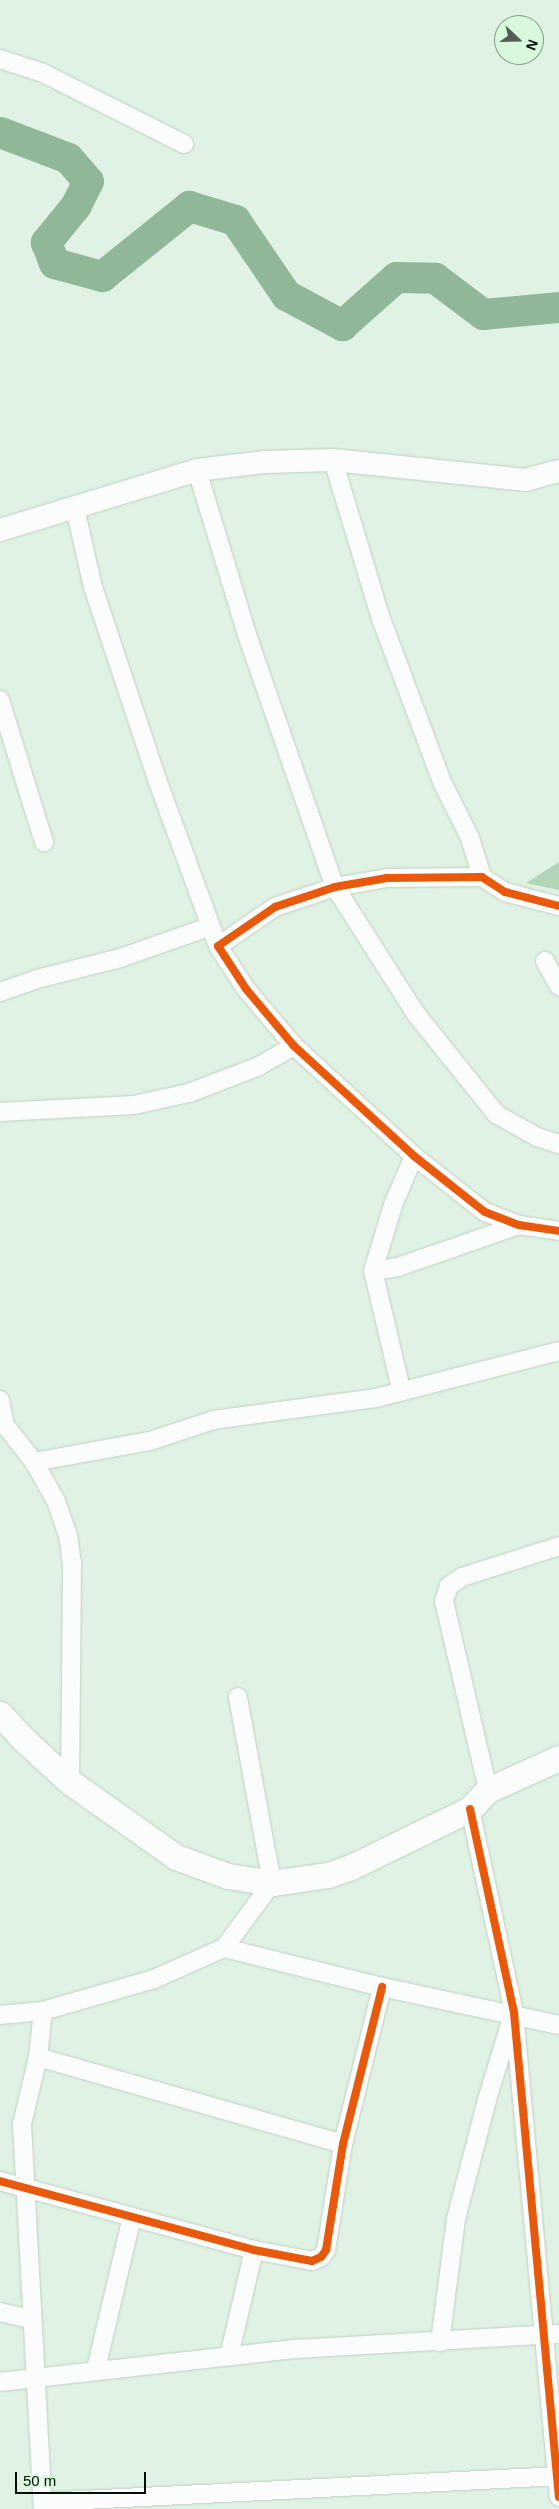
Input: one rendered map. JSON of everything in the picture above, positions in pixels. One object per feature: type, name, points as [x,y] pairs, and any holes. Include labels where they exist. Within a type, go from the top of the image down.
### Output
[{"type":"main road","points":[[0,1714],[22,1738],[70,1782],[176,1857],[228,1876],[272,1883],[328,1875],[352,1868],[470,1809],[488,1790],[559,1758]]},
{"type":"street","points":[[0,59],[43,73],[184,144]]},
{"type":"street","points":[[333,460],[380,616],[442,782],[470,838],[482,877]]},
{"type":"street","points":[[0,530],[196,470],[264,462],[333,460],[525,480],[559,471]]},
{"type":"street","points":[[196,470],[247,635],[335,887],[416,1014],[496,1114],[537,1137],[559,1144]]},
{"type":"street","points":[[75,508],[93,587],[209,927],[218,946],[246,989],[294,1046],[414,1156],[485,1212],[519,1225],[559,1231]]},
{"type":"street","points":[[0,700],[44,842]]},
{"type":"street","points":[[218,946],[275,907],[335,887],[387,878],[482,877],[505,892],[559,906]]},
{"type":"street","points":[[0,992],[36,979],[120,958],[209,927]]},
{"type":"street","points":[[544,960],[559,986]]},
{"type":"street","points":[[0,1112],[134,1106],[189,1093],[257,1067],[294,1046]]},
{"type":"street","points":[[401,1390],[373,1270],[393,1205],[414,1156]]},
{"type":"street","points":[[373,1270],[398,1267],[519,1225]]},
{"type":"street","points":[[34,1462],[150,1441],[213,1420],[376,1398],[401,1390],[559,1351]]},
{"type":"street","points":[[0,1400],[5,1425],[34,1462],[56,1501],[68,1535],[72,1562],[70,1782]]},
{"type":"street","points":[[488,1790],[444,1601],[449,1586],[462,1577],[559,1546]]},
{"type":"street","points":[[0,2015],[43,2011],[154,1980],[224,1948],[272,1883],[238,1697]]},
{"type":"street","points":[[470,1809],[514,2013],[552,2334],[559,2497]]},
{"type":"street","points":[[224,1948],[382,1987],[514,2013],[559,2025]]},
{"type":"street","points":[[0,2181],[254,2250],[312,2261],[321,2257],[326,2250],[343,2144],[382,1987]]},
{"type":"street","points":[[43,2011],[38,2057],[22,2124],[23,2187],[43,2506],[558,2476]]},
{"type":"street","points":[[440,2342],[456,2219],[486,2100],[514,2013]]},
{"type":"street","points":[[38,2057],[343,2144]]},
{"type":"street","points":[[96,2369],[132,2217]]},
{"type":"street","points":[[229,2356],[254,2250]]},
{"type":"street","points":[[0,2312],[31,2319]]},
{"type":"street","points":[[0,2382],[96,2369],[296,2349],[552,2334]]},
{"type":"green space","points":[[559,862],[559,890],[526,883]]},
{"type":"waterway","points":[[0,132],[68,158],[88,181],[76,205],[46,242],[54,263],[102,276],[189,206],[235,220],[286,295],[342,325],[396,277],[435,278],[483,314],[559,307]]},
{"type":"cycle path","points":[[559,906],[505,892],[482,877],[387,878],[335,887],[275,907],[218,946],[246,989],[294,1046],[414,1156],[485,1212],[519,1225],[559,1231]]},
{"type":"cycle path","points":[[470,1809],[514,2013],[559,2497]]},
{"type":"cycle path","points":[[0,2181],[254,2250],[312,2261],[321,2257],[326,2250],[343,2144],[382,1987]]}]
